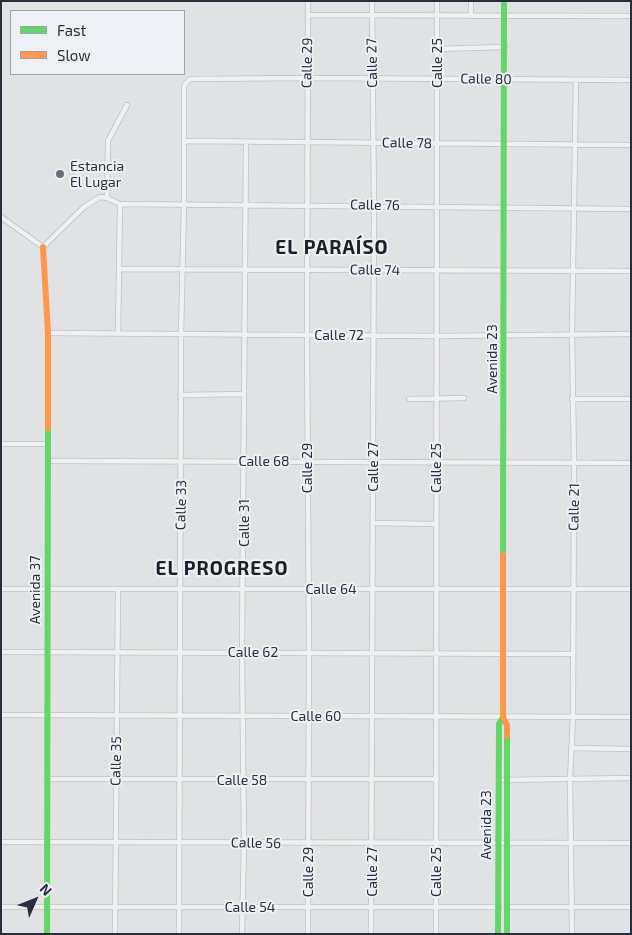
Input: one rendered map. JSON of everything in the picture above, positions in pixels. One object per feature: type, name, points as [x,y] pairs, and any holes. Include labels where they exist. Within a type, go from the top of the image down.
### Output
[{"type":"street","name":"Calle 29","points":[[308,1],[308,934]]},
{"type":"street","name":"Calle 27","points":[[372,1],[374,206],[372,934]]},
{"type":"street","name":"Calle 25","points":[[436,934],[437,1]]},
{"type":"street","points":[[470,1],[470,16]]},
{"type":"street","name":"Avenida 23","points":[[504,1],[506,334],[503,717],[507,725],[507,934]]},
{"type":"street","points":[[308,15],[631,16]]},
{"type":"street","points":[[437,49],[504,47]]},
{"type":"street","name":"Calle 80","points":[[190,79],[631,80]]},
{"type":"street","name":"Calle 33","points":[[179,934],[181,780],[178,716],[182,460],[181,334],[184,87],[190,79]]},
{"type":"street","name":"Calle 21","points":[[572,934],[570,779],[573,717],[574,462],[572,271],[576,80]]},
{"type":"street","points":[[107,198],[108,141],[127,105]]},
{"type":"street","name":"Calle 78","points":[[184,141],[631,145]]},
{"type":"street","name":"Calle 31","points":[[242,934],[244,842],[242,652],[246,142]]},
{"type":"street","points":[[1,218],[43,247],[94,199],[107,198],[120,204],[118,334]]},
{"type":"street","name":"Calle 76","points":[[120,204],[631,209]]},
{"type":"street","name":"Avenida 37","points":[[43,247],[48,333],[48,934]]},
{"type":"street","name":"Calle 74","points":[[120,270],[631,271]]},
{"type":"street","name":"Calle 72","points":[[48,333],[373,336],[631,334]]},
{"type":"street","points":[[181,394],[244,394]]},
{"type":"street","points":[[409,399],[464,398]]},
{"type":"street","points":[[572,400],[631,399]]},
{"type":"street","points":[[1,444],[48,444]]},
{"type":"street","name":"Calle 68","points":[[48,461],[373,460],[631,463]]},
{"type":"street","points":[[373,523],[436,524]]},
{"type":"street","name":"Calle 35","points":[[115,934],[118,588]]},
{"type":"street","name":"Calle 64","points":[[1,589],[631,589]]},
{"type":"street","name":"Calle 62","points":[[1,652],[179,651],[572,654]]},
{"type":"street","name":"Calle 60","points":[[1,715],[631,717]]},
{"type":"street","name":"Avenida 23","points":[[498,934],[499,724],[503,717]]},
{"type":"street","points":[[572,748],[631,749]]},
{"type":"street","points":[[499,780],[631,778]]},
{"type":"street","name":"Calle 58","points":[[47,779],[437,779]]},
{"type":"street","name":"Calle 56","points":[[1,842],[631,843]]},
{"type":"street","name":"Calle 54","points":[[1,907],[499,907]]},
{"type":"street","points":[[499,907],[631,907]]},
{"type":"traffic: fast","points":[[503,555],[504,1]]},
{"type":"traffic: fast","points":[[47,934],[48,428]]},
{"type":"traffic: fast","points":[[498,934],[499,724],[503,717]]},
{"type":"traffic: fast","points":[[507,736],[507,934]]},
{"type":"traffic: slow","points":[[43,247],[48,333],[48,428]]},
{"type":"traffic: slow","points":[[503,555],[503,717],[507,725],[507,736]]},
{"type":"place","name":"Estancia El Lugar","points":[[60,174]]},
{"type":"district","name":"EL PARAÍSO","points":[[332,248]]},
{"type":"district","name":"EL PROGRESO","points":[[222,569]]}]
